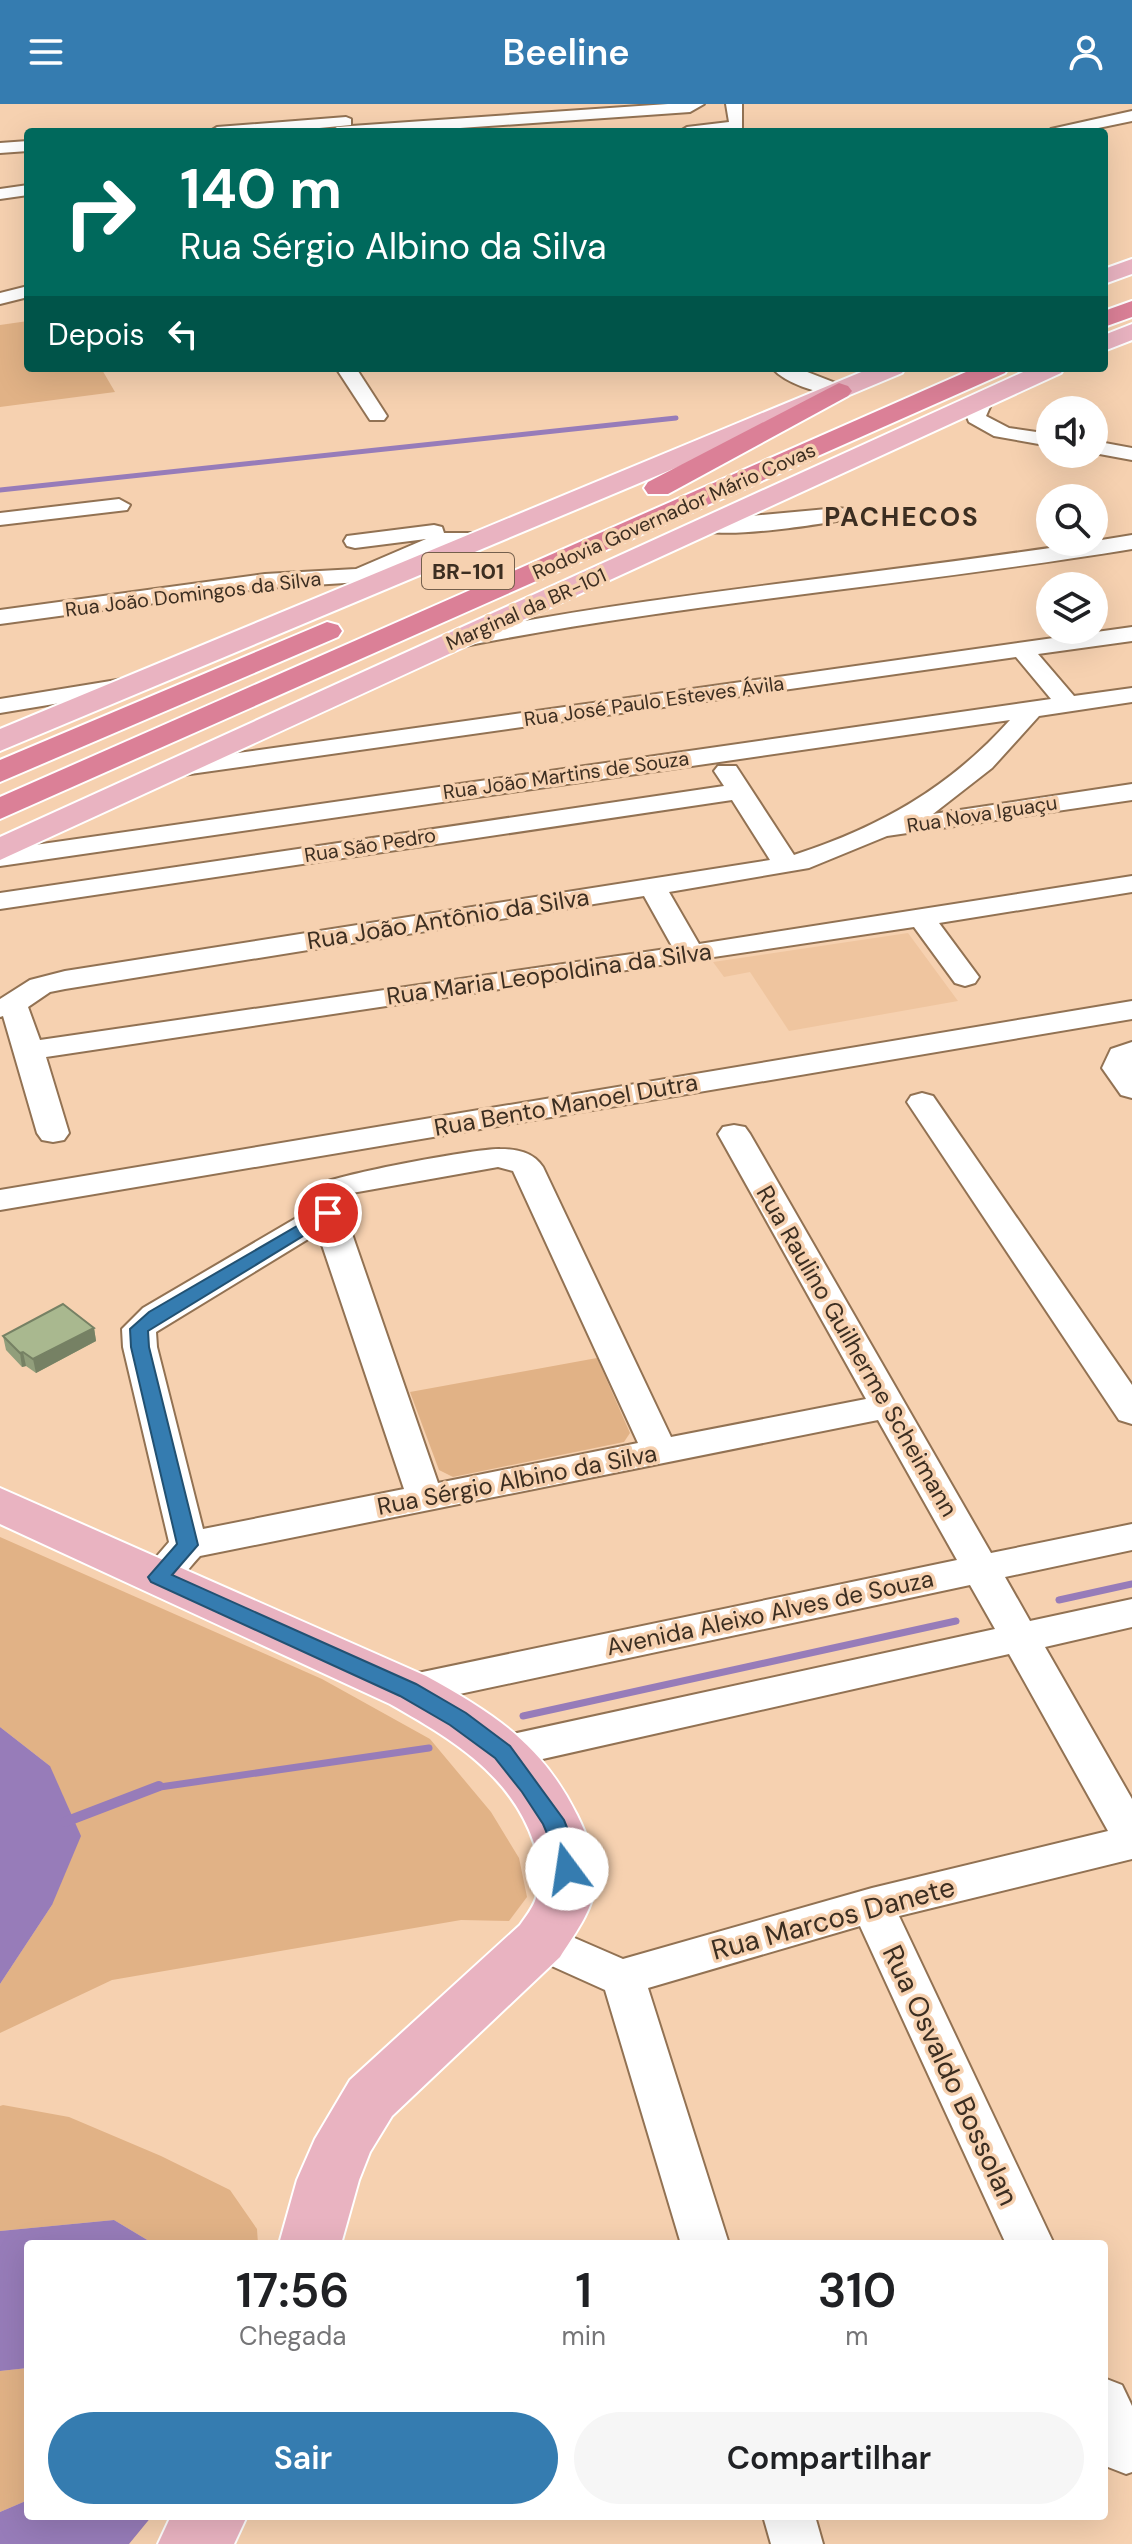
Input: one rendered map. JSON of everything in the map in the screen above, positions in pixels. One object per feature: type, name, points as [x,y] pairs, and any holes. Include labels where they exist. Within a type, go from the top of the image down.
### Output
[{"type":"highway","points":[[1108,293],[1132,283]]},
{"type":"highway","points":[[1108,318],[1132,308]]},
{"type":"highway","name":"Rodovia Governador Mário Covas","points":[[0,772],[926,372]]},
{"type":"highway","name":"Rodovia Governador Mário Covas","points":[[0,809],[987,372]]},
{"type":"highway","points":[[658,488],[839,391]]},
{"type":"highway","points":[[405,630],[681,539]]},
{"type":"main road","points":[[1108,275],[1132,266]]},
{"type":"main road","points":[[1108,342],[1132,331]]},
{"type":"main road","points":[[0,741],[153,679],[464,540],[884,372]]},
{"type":"main road","name":"Marginal da BR-101","points":[[0,850],[1043,372]]},
{"type":"main road","points":[[0,1505],[173,1561],[408,1690],[458,1719],[503,1752],[553,1820],[566,1852],[568,1885],[560,1911],[540,1941],[371,2098],[345,2139],[333,2166],[311,2240]]},
{"type":"main road","points":[[192,2544],[210,2520]]},
{"type":"street","points":[[289,128],[690,107],[696,104]]},
{"type":"street","points":[[728,128],[737,125],[734,104]]},
{"type":"street","points":[[1076,128],[1132,116]]},
{"type":"street","points":[[0,148],[24,146]]},
{"type":"street","points":[[0,194],[24,191]]},
{"type":"street","points":[[0,299],[24,292]]},
{"type":"street","points":[[349,372],[377,416]]},
{"type":"street","points":[[790,372],[839,391]]},
{"type":"street","points":[[983,400],[975,412],[976,418],[983,424],[1008,434],[1036,438]]},
{"type":"street","points":[[0,519],[119,505]]},
{"type":"street","points":[[708,527],[838,514]]},
{"type":"street","points":[[355,541],[435,532],[464,540]]},
{"type":"street","name":"Rua João Domingos da Silva","points":[[0,617],[265,581],[361,575],[464,540]]},
{"type":"street","points":[[455,641],[560,620],[1000,564],[1132,542]]},
{"type":"street","name":"Rua José Paulo Esteves Ávila","points":[[176,768],[1132,634]]},
{"type":"street","points":[[1021,649],[1068,704]]},
{"type":"street","points":[[0,706],[91,693],[153,679]]},
{"type":"street","name":"Rua João Martins de Souza","points":[[0,858],[1032,709],[1129,699]]},
{"type":"street","name":"Rua Nova Iguaçu","points":[[883,829],[920,812],[970,773],[998,750],[1032,709]]},
{"type":"street","points":[[716,754],[787,865]]},
{"type":"street","name":"Rua São Pedro","points":[[0,901],[740,791]]},
{"type":"street","name":"Rua Nova Iguaçu","points":[[883,829],[1132,792]]},
{"type":"street","name":"Rua João Antônio da Silva","points":[[6,1006],[40,986],[65,980],[787,865],[822,856],[853,838],[883,829]]},
{"type":"street","name":"Rua Maria Leopoldina da Silva","points":[[29,1051],[691,954],[1132,884]]},
{"type":"street","points":[[652,887],[691,954]]},
{"type":"street","points":[[921,917],[965,977]]},
{"type":"street","points":[[6,1006],[29,1051],[53,1133]]},
{"type":"street","name":"Rua Bento Manoel Dutra","points":[[0,1200],[1132,1010]]},
{"type":"street","points":[[1125,1057],[1117,1068],[1132,1089]]},
{"type":"street","points":[[922,1102],[1116,1362],[1132,1412]]},
{"type":"street","name":"Rua Raulino Guilherme Scheimann","points":[[734,1134],[1132,1839]]},
{"type":"street","points":[[173,1561],[139,1329],[326,1204],[343,1185],[498,1158],[520,1161],[533,1175],[660,1452]]},
{"type":"street","points":[[326,1204],[425,1498]]},
{"type":"street","name":"Rua Sérgio Albino da Silva","points":[[173,1561],[425,1498],[888,1406]]},
{"type":"street","name":"Avenida Aleixo Alves de Souza","points":[[408,1690],[1132,1537]]},
{"type":"street","points":[[503,1752],[1132,1613]]},
{"type":"street","name":"Rua Marcos Danete","points":[[623,1977],[872,1905],[1132,1839]]},
{"type":"street","name":"Rua Osvaldo Bossolan","points":[[872,1905],[1028,2240]]},
{"type":"street","points":[[540,1941],[600,1970],[623,1977],[704,2240]]},
{"type":"street","points":[[1108,2411],[1126,2449]]},
{"type":"shaded area","points":[[24,322],[24,372],[103,372],[115,392],[0,407],[0,325]]},
{"type":"shaded area","points":[[908,933],[958,1001],[789,1031],[750,972],[724,977],[713,962]]},
{"type":"shaded area","points":[[597,1358],[630,1433],[624,1442],[453,1477],[439,1470],[410,1392]]},
{"type":"shaded area","points":[[0,1537],[322,1679],[430,1739],[491,1812],[519,1858],[527,1897],[509,1921],[461,1920],[112,1980],[0,2033],[0,1984],[52,1905],[50,1766],[0,1727]]},
{"type":"shaded area","points":[[0,1727],[50,1766],[81,1836],[52,1905],[0,1984]]},
{"type":"shaded area","points":[[0,2106],[69,2117],[161,2156],[230,2190],[257,2229],[258,2240],[147,2240],[114,2220],[0,2231]]},
{"type":"shaded area","points":[[114,2220],[147,2240],[24,2240],[24,2368],[0,2371],[0,2231]]},
{"type":"shaded area","points":[[24,2368],[24,2502],[0,2512],[0,2371]]},
{"type":"shaded area","points":[[24,2502],[24,2520],[149,2520],[129,2544],[0,2544],[0,2512]]},
{"type":"building","points":[[63,1304],[94,1328],[33,1359],[20,1353],[3,1336]]},
{"type":"waterway","points":[[0,490],[676,418]]},
{"type":"waterway","points":[[1059,1600],[1132,1584]]},
{"type":"waterway","points":[[523,1716],[956,1621]]},
{"type":"waterway","points":[[154,1788],[429,1748]]},
{"type":"waterway","points":[[154,1788],[159,1786]]},
{"type":"waterway","points":[[65,1822],[154,1788]]},
{"type":"district","name":"PACHECOS","points":[[902,517]]},
{"type":"route","points":[[328,1213],[155,1316],[139,1329],[140,1347],[188,1545],[158,1577],[408,1690],[458,1719],[503,1752],[530,1786],[553,1820],[566,1852],[567,1869]]}]
